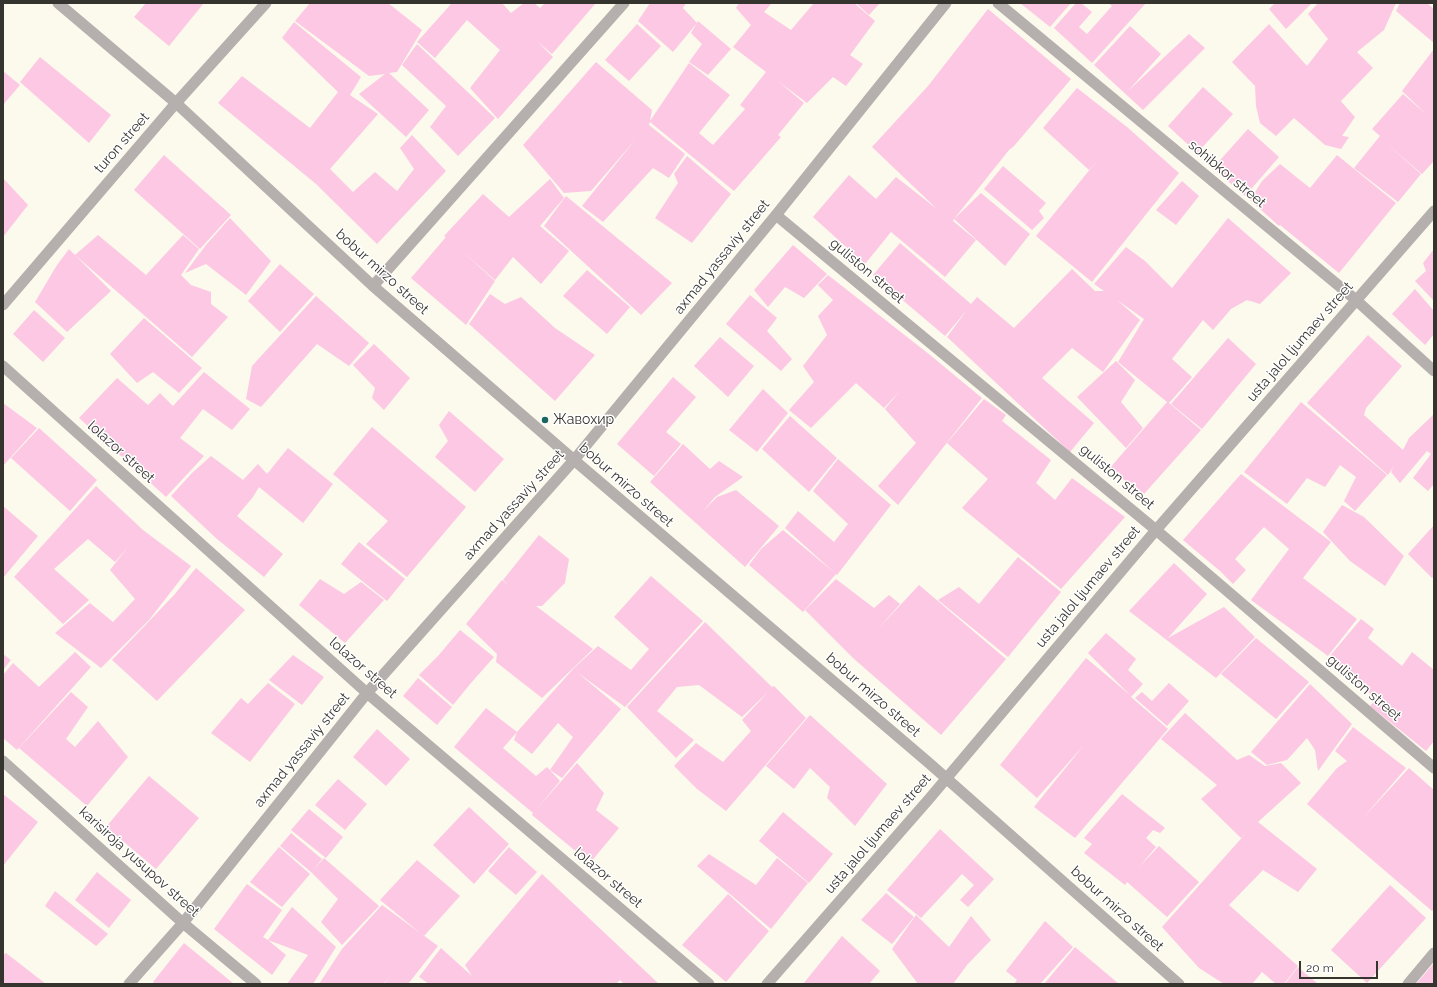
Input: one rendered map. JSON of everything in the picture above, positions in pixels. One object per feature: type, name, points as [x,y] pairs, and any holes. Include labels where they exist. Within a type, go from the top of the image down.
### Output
[{"type":"street","name":"bobur mirzo street","points":[[58,3],[176,104],[373,286],[946,778],[1179,984]]},
{"type":"street","name":"turon street","points":[[3,305],[176,104],[266,3]]},
{"type":"street","points":[[373,286],[624,3]]},
{"type":"street","name":"axmad yassaviy street","points":[[130,984],[183,923],[367,692],[574,460],[776,215],[946,3]]},
{"type":"street","name":"sohibkor street","points":[[998,3],[1356,300],[1434,371]]},
{"type":"street","name":"usta jalol ljumaev street","points":[[767,984],[946,778],[1156,530],[1434,211]]},
{"type":"street","name":"guliston street","points":[[776,215],[1156,530],[1434,768]]},
{"type":"street","name":"lolazor street","points":[[3,366],[367,692],[709,984]]},
{"type":"street","name":"karisiroja yusupov street","points":[[3,761],[183,923],[256,984]]},
{"type":"street","points":[[1408,984],[1434,953]]},
{"type":"building","points":[[146,3],[204,3],[169,46],[134,17]]},
{"type":"building","points":[[310,3],[388,3],[422,30],[397,72],[389,73],[429,110],[406,137],[359,94],[385,74],[369,76],[295,21]]},
{"type":"building","points":[[452,3],[502,3],[511,13],[524,3],[534,3],[540,8],[545,3],[596,3],[552,54],[538,42],[553,57],[498,119],[470,88],[500,50],[467,20],[435,58],[417,42]]},
{"type":"building","points":[[650,3],[686,3],[683,8],[697,23],[673,52],[638,21]]},
{"type":"building","points":[[739,3],[771,4],[764,12],[791,30],[814,3],[854,3],[875,21],[850,55],[863,64],[846,86],[833,77],[807,103],[778,81],[804,103],[778,135],[781,137],[734,191],[650,122],[649,125],[685,154],[669,178],[653,168],[603,222],[582,206],[635,140],[591,191],[564,193],[523,145],[596,62],[652,110],[650,121],[689,63],[730,95],[699,133],[713,145],[745,109],[740,105],[766,72],[733,47],[751,25],[736,8]]},
{"type":"building","points":[[856,3],[880,3],[869,15]]},
{"type":"building","points":[[1020,3],[1071,3],[1050,27]]},
{"type":"building","points":[[1076,3],[1081,3],[1092,12],[1079,27],[1087,34],[1112,6],[1108,3],[1146,3],[1092,63],[1054,28]]},
{"type":"building","points":[[1275,3],[1312,3],[1286,29],[1269,9]]},
{"type":"building","points":[[1318,3],[1396,3],[1384,30],[1357,52],[1373,68],[1341,101],[1338,98],[1355,117],[1342,136],[1349,137],[1341,149],[1325,145],[1294,118],[1276,136],[1260,123],[1256,106],[1255,86],[1232,62],[1269,24],[1307,66],[1328,39],[1308,14]]},
{"type":"building","points":[[1400,3],[1427,3],[1434,9],[1434,43],[1396,11]]},
{"type":"building","points":[[988,9],[1071,79],[1009,150],[953,221],[976,240],[945,277],[891,232],[865,264],[813,217],[849,175],[876,199],[896,177],[937,209],[872,147],[928,86]]},
{"type":"building","points":[[698,21],[731,49],[708,75],[689,62],[702,44],[691,33]]},
{"type":"building","points":[[294,22],[361,77],[350,95],[378,114],[330,169],[353,192],[375,172],[397,191],[414,169],[400,148],[412,135],[446,171],[377,244],[316,184],[218,103],[242,76],[310,128],[338,92],[282,38]]},
{"type":"building","points":[[637,24],[661,46],[629,81],[605,60]]},
{"type":"building","points":[[1130,26],[1161,54],[1128,91],[1189,34],[1205,48],[1143,110],[1094,65]]},
{"type":"building","points":[[417,44],[495,118],[458,156],[430,127],[446,106],[402,65]]},
{"type":"building","points":[[1434,49],[1434,161],[1422,174],[1385,142],[1421,174],[1398,202],[1354,168],[1380,136],[1372,129],[1403,94],[1426,114],[1402,91]]},
{"type":"building","points":[[40,57],[111,115],[89,143],[20,82]]},
{"type":"building","points":[[3,71],[20,85],[3,105]]},
{"type":"building","points":[[1203,87],[1233,114],[1197,153],[1168,126]]},
{"type":"building","points":[[1077,88],[1127,127],[1179,173],[1092,282],[1036,236],[1100,157],[1089,170],[1043,128]]},
{"type":"building","points":[[1248,129],[1279,157],[1245,196],[1213,168]]},
{"type":"building","points":[[164,155],[231,215],[200,249],[134,190]]},
{"type":"building","points":[[1337,155],[1396,203],[1339,273],[1280,225],[1279,226],[1250,200],[1262,181],[1280,164],[1310,188]]},
{"type":"building","points":[[687,156],[731,194],[692,243],[655,218],[678,183],[674,174]]},
{"type":"building","points":[[1003,166],[1046,203],[1039,211],[1044,218],[1032,230],[984,189]]},
{"type":"building","points":[[3,178],[28,205],[3,237]]},
{"type":"building","points":[[550,179],[564,198],[540,226],[569,251],[541,284],[513,257],[495,280],[462,251],[495,281],[466,325],[411,278],[446,237],[444,236],[483,194],[509,217]]},
{"type":"building","points":[[1182,181],[1199,196],[1176,225],[1156,210]]},
{"type":"building","points":[[981,193],[1030,234],[1005,266],[954,219]]},
{"type":"building","points":[[566,196],[672,283],[641,315],[544,226]]},
{"type":"building","points":[[230,218],[271,261],[246,295],[206,264],[185,273],[206,245]]},
{"type":"building","points":[[1228,218],[1291,273],[1260,304],[1247,300],[1231,309],[1213,330],[1203,320],[1172,359],[1192,377],[1169,403],[1201,430],[1144,494],[1109,469],[1167,402],[1118,362],[1144,319],[1117,300],[1140,320],[1103,372],[1072,348],[1042,378],[1094,423],[1070,452],[947,337],[967,310],[945,336],[873,275],[900,243],[971,304],[977,297],[1014,328],[1072,269],[1095,291],[1104,291],[1094,284],[1126,247],[1145,261],[1172,288]]},
{"type":"building","points":[[98,235],[146,275],[183,235],[199,249],[181,275],[191,285],[211,292],[211,304],[228,317],[192,357],[75,255]]},
{"type":"building","points":[[793,245],[827,274],[804,298],[785,287],[768,307],[754,290]]},
{"type":"building","points":[[69,249],[111,291],[67,332],[35,302],[57,265]]},
{"type":"building","points":[[1434,249],[1434,301],[1415,281],[1426,271],[1423,263]]},
{"type":"building","points":[[280,264],[314,294],[280,332],[248,301]]},
{"type":"building","points":[[587,270],[630,307],[607,334],[563,296]]},
{"type":"building","points":[[828,275],[982,398],[898,505],[878,486],[916,443],[885,409],[899,392],[884,408],[856,383],[811,428],[789,410],[814,382],[803,366],[827,335],[818,316],[833,300],[818,285]]},
{"type":"building","points":[[1415,289],[1434,311],[1434,334],[1425,345],[1392,314]]},
{"type":"building","points":[[490,294],[505,304],[521,297],[555,328],[595,355],[555,401],[469,324]]},
{"type":"building","points":[[750,295],[777,318],[767,331],[792,359],[781,371],[726,324]]},
{"type":"building","points":[[316,296],[369,343],[349,366],[317,344],[261,407],[246,399],[252,366]]},
{"type":"building","points":[[34,310],[65,338],[43,362],[13,334]]},
{"type":"building","points":[[144,318],[202,368],[179,393],[153,372],[137,383],[110,354]]},
{"type":"building","points":[[1368,335],[1402,366],[1366,408],[1364,415],[1403,450],[1409,438],[1434,414],[1434,484],[1428,491],[1413,478],[1431,454],[1427,451],[1400,483],[1391,472],[1394,466],[1388,475],[1307,403]]},
{"type":"building","points":[[720,337],[754,366],[728,397],[694,366]]},
{"type":"building","points":[[1228,338],[1256,364],[1202,429],[1171,404]]},
{"type":"building","points":[[374,344],[410,378],[384,410],[372,398],[375,388],[353,365]]},
{"type":"building","points":[[1116,361],[1135,380],[1121,402],[1143,428],[1126,448],[1077,397]]},
{"type":"building","points":[[204,372],[250,409],[232,430],[203,409],[180,438],[204,456],[166,497],[79,418],[117,378],[148,405],[160,393],[173,406]]},
{"type":"building","points":[[673,377],[696,397],[666,432],[681,444],[654,476],[617,444]]},
{"type":"building","points":[[763,389],[788,413],[757,452],[729,430]]},
{"type":"building","points":[[984,399],[1006,415],[1002,421],[1051,460],[1036,483],[1055,500],[1072,478],[1125,517],[1061,589],[962,508],[988,479],[947,443]]},
{"type":"building","points":[[1301,402],[1387,475],[1355,511],[1344,501],[1356,477],[1340,465],[1325,487],[1307,478],[1287,504],[1244,472]]},
{"type":"building","points":[[3,403],[37,428],[3,466]]},
{"type":"building","points":[[449,411],[504,459],[475,492],[435,457],[448,441],[439,425]]},
{"type":"building","points":[[790,416],[837,458],[809,492],[762,449]]},
{"type":"building","points":[[372,427],[466,507],[407,577],[366,544],[388,521],[333,474]]},
{"type":"building","points":[[39,428],[97,480],[70,511],[11,458]]},
{"type":"building","points":[[683,444],[710,469],[719,461],[743,477],[715,497],[703,511],[717,497],[736,490],[779,526],[745,567],[650,482]]},
{"type":"building","points":[[288,448],[333,484],[303,523],[259,487],[253,497],[237,516],[283,554],[264,577],[217,539],[171,496],[192,473],[211,456],[243,480],[258,464],[267,474]]},
{"type":"building","points":[[838,459],[891,505],[837,575],[785,528],[798,511],[834,542],[848,524],[813,491]]},
{"type":"building","points":[[1241,474],[1331,542],[1303,578],[1357,619],[1328,656],[1251,600],[1289,549],[1264,527],[1235,559],[1246,570],[1233,584],[1183,540]]},
{"type":"building","points":[[96,486],[143,530],[191,566],[149,620],[101,668],[55,633],[90,603],[113,622],[135,599],[110,570],[128,547],[115,562],[88,539],[54,569],[89,600],[63,624],[14,577]]},
{"type":"building","points":[[1342,505],[1364,517],[1404,556],[1385,586],[1350,561],[1323,532]]},
{"type":"building","points":[[3,506],[38,536],[3,578]]},
{"type":"building","points":[[1434,525],[1434,576],[1432,578],[1408,554]]},
{"type":"building","points":[[783,530],[836,574],[803,612],[749,565],[761,549]]},
{"type":"building","points":[[539,535],[569,559],[565,583],[542,606],[536,606],[593,649],[542,698],[496,662],[497,654],[466,624],[502,580],[510,586],[503,580]]},
{"type":"building","points":[[359,542],[405,579],[387,601],[341,564]]},
{"type":"building","points":[[1018,557],[1061,592],[1008,657],[938,600],[959,587],[979,604]]},
{"type":"building","points":[[1174,563],[1207,594],[1168,638],[1224,607],[1255,637],[1216,678],[1129,611]]},
{"type":"building","points":[[196,568],[245,610],[157,701],[112,660],[174,595]]},
{"type":"building","points":[[651,576],[703,621],[625,707],[578,673],[621,709],[562,778],[550,770],[573,737],[558,723],[532,754],[514,740],[517,732],[574,668],[598,646],[631,670],[649,649],[614,617]]},
{"type":"building","points":[[320,579],[344,594],[361,582],[384,600],[345,643],[299,605]]},
{"type":"building","points":[[836,579],[874,608],[889,595],[900,604],[878,629],[919,585],[1006,659],[941,735],[853,658],[805,610]]},
{"type":"building","points":[[1361,619],[1374,629],[1368,638],[1402,666],[1412,652],[1434,670],[1434,741],[1426,751],[1370,706],[1376,699],[1329,657]]},
{"type":"building","points":[[705,622],[806,718],[726,811],[697,789],[674,766],[696,743],[723,762],[751,731],[742,720],[768,692],[742,717],[699,685],[677,687],[657,711],[694,740],[676,758],[627,707]]},
{"type":"building","points":[[460,630],[494,657],[453,705],[419,675],[438,656]]},
{"type":"building","points":[[1106,633],[1136,659],[1128,670],[1143,684],[1131,697],[1168,729],[1075,838],[1034,807],[1084,745],[1037,798],[1000,765],[1086,658],[1130,695],[1088,653]]},
{"type":"building","points":[[1256,638],[1309,682],[1276,719],[1221,674]]},
{"type":"building","points":[[75,652],[91,667],[17,750],[3,738],[3,675],[13,663],[39,687]]},
{"type":"building","points":[[3,654],[11,660],[3,670]]},
{"type":"building","points":[[293,655],[324,677],[302,705],[269,680]]},
{"type":"building","points":[[418,678],[452,707],[437,725],[403,696]]},
{"type":"building","points":[[268,683],[295,704],[250,762],[211,733],[241,698],[248,704]]},
{"type":"building","points":[[1169,683],[1189,701],[1167,726],[1135,698],[1142,692],[1152,701]]},
{"type":"building","points":[[1310,684],[1352,724],[1318,771],[1315,750],[1307,738],[1287,760],[1267,765],[1251,752]]},
{"type":"building","points":[[71,692],[88,707],[66,739],[75,747],[98,721],[128,757],[87,806],[19,748]]},
{"type":"building","points":[[486,708],[517,732],[503,748],[536,776],[547,767],[560,781],[536,810],[577,763],[604,793],[596,810],[619,828],[590,863],[454,747]]},
{"type":"building","points":[[1185,713],[1237,760],[1249,755],[1265,766],[1281,763],[1301,783],[1258,822],[1317,869],[1298,892],[1263,870],[1229,905],[1298,966],[1284,984],[1276,984],[1262,972],[1252,984],[1224,984],[1199,968],[1162,927],[1247,832],[1241,838],[1201,799],[1217,785],[1161,739]]},
{"type":"building","points":[[810,715],[887,784],[855,826],[827,798],[830,787],[810,768],[794,789],[766,766]]},
{"type":"building","points":[[1353,727],[1406,768],[1363,818],[1409,768],[1434,790],[1434,909],[1432,911],[1307,804],[1337,768],[1347,761],[1335,751]]},
{"type":"building","points":[[377,729],[410,759],[386,786],[353,757]]},
{"type":"building","points":[[149,776],[199,818],[156,869],[106,827]]},
{"type":"building","points":[[338,779],[367,804],[345,830],[315,805]]},
{"type":"building","points":[[3,794],[38,822],[3,866]]},
{"type":"building","points":[[1122,794],[1165,828],[1160,833],[1153,830],[1146,838],[1156,847],[1139,867],[1159,846],[1199,882],[1167,917],[1127,882],[1125,885],[1084,853],[1092,844],[1084,838]]},
{"type":"building","points":[[469,807],[509,844],[474,884],[433,845]]},
{"type":"building","points":[[309,809],[343,837],[326,858],[291,830]]},
{"type":"building","points":[[783,812],[833,854],[809,883],[759,841]]},
{"type":"building","points":[[940,829],[994,879],[968,907],[960,900],[974,885],[962,874],[921,918],[887,890]]},
{"type":"building","points":[[291,833],[322,859],[313,870],[324,858],[379,906],[342,945],[321,922],[338,899],[311,872],[280,846]]},
{"type":"building","points":[[279,847],[310,874],[282,907],[250,882]]},
{"type":"building","points":[[509,847],[537,872],[516,895],[488,871]]},
{"type":"building","points":[[709,854],[756,885],[777,858],[808,883],[771,929],[697,866]]},
{"type":"building","points":[[417,860],[460,896],[424,936],[380,900]]},
{"type":"building","points":[[97,872],[131,900],[109,928],[75,900]]},
{"type":"building","points":[[542,874],[659,984],[624,984],[620,980],[616,984],[429,984],[419,977],[441,948],[472,976],[465,965]]},
{"type":"building","points":[[247,884],[282,910],[263,937],[286,955],[272,975],[214,929]]},
{"type":"building","points":[[1390,885],[1426,918],[1367,983],[1331,950]]},
{"type":"building","points":[[55,891],[108,934],[96,946],[45,906]]},
{"type":"building","points":[[886,893],[914,917],[892,944],[861,920]]},
{"type":"building","points":[[728,894],[769,931],[726,982],[682,945]]},
{"type":"building","points":[[382,905],[438,946],[408,984],[384,984],[390,977],[383,984],[319,984],[342,949]]},
{"type":"building","points":[[292,907],[336,947],[313,984],[287,984],[308,955],[268,940]]},
{"type":"building","points":[[916,915],[949,947],[971,916],[991,940],[967,965],[953,984],[918,984],[892,949]]},
{"type":"building","points":[[1045,921],[1073,947],[1040,984],[1014,984],[1017,980],[1006,971]]},
{"type":"building","points":[[842,936],[880,971],[869,984],[803,984]]},
{"type":"building","points":[[184,943],[234,984],[155,984],[153,982]]},
{"type":"building","points":[[1075,947],[1119,984],[1044,984]]},
{"type":"building","points":[[6,953],[46,984],[3,984],[3,955]]},
{"type":"building","points":[[1434,963],[1434,984],[1416,984]]},
{"type":"building","points":[[1298,967],[1318,984],[1285,984]]},
{"type":"place","name":"Жавохир","points":[[545,420]]}]
